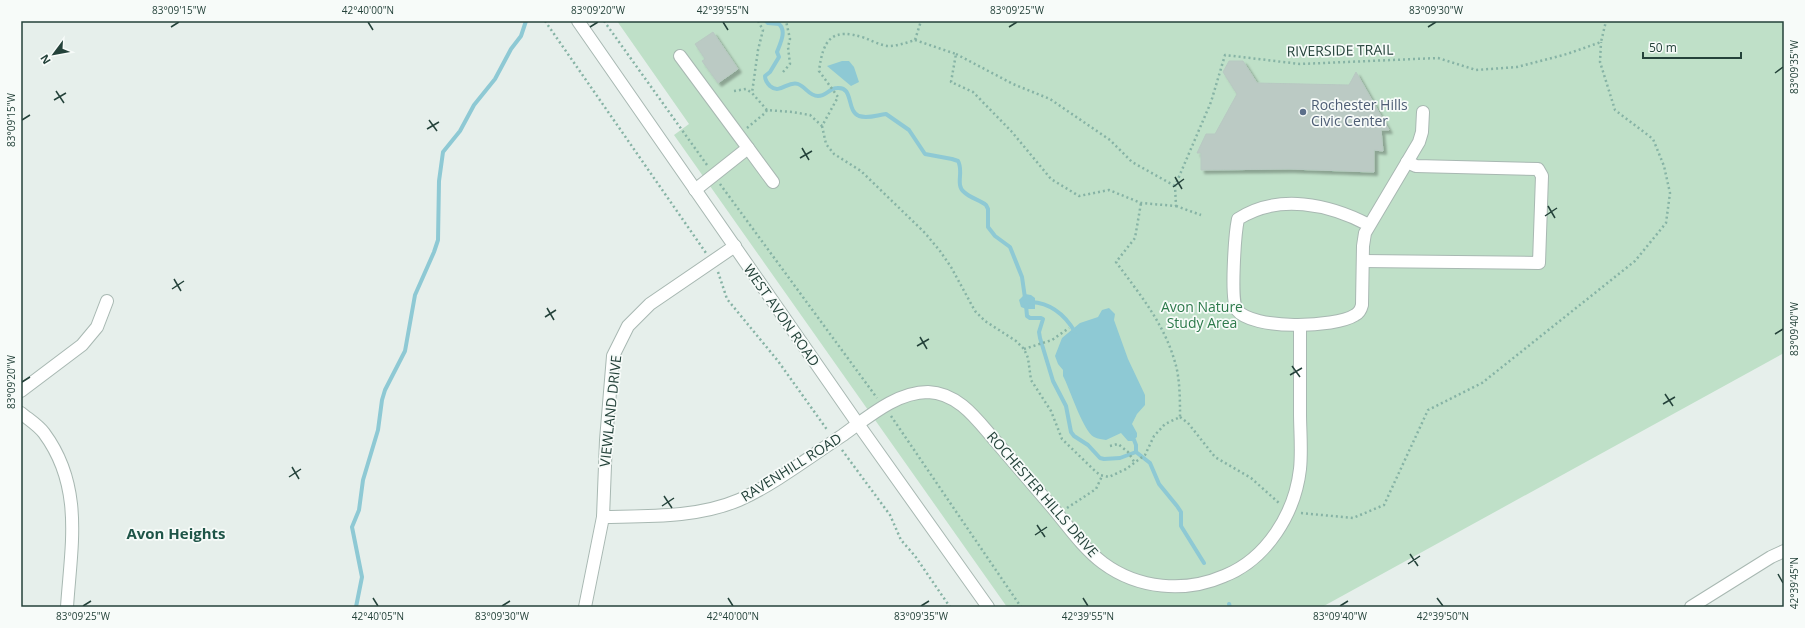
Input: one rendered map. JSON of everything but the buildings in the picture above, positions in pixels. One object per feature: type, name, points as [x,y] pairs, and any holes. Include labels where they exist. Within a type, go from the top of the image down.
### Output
[{"type":"street","name":"WEST AVON ROAD","points":[[578,21],[858,424],[988,607]]},
{"type":"street","points":[[680,56],[773,182]]},
{"type":"street","points":[[1369,225],[1338,210],[1292,204],[1262,207],[1238,219],[1235,233],[1234,287],[1236,308],[1241,314],[1253,320],[1300,326],[1338,322],[1358,313],[1363,299],[1364,239],[1369,225],[1421,137],[1423,112]]},
{"type":"street","points":[[695,190],[748,148]]},
{"type":"street","points":[[1363,261],[1539,263],[1542,176],[1538,169],[1416,166],[1407,162]]},
{"type":"street","name":"VIEWLAND DRIVE","points":[[585,607],[603,517],[606,440],[613,356],[628,326],[650,304],[735,246]]},
{"type":"street","points":[[21,391],[82,345],[97,327],[107,301]]},
{"type":"street","name":"ROCHESTER HILLS DRIVE","points":[[858,424],[889,403],[911,394],[928,392],[949,397],[972,414],[1087,549],[1113,570],[1145,583],[1175,586],[1205,583],[1229,575],[1240,568],[1267,544],[1275,534],[1288,512],[1297,486],[1301,454],[1300,326]]},
{"type":"street","points":[[21,413],[43,432],[63,466],[71,503],[72,549],[67,607]]},
{"type":"street","name":"RAVENHILL ROAD","points":[[603,517],[639,516],[709,510],[739,499],[781,476],[858,424]]},
{"type":"street","points":[[1691,607],[1771,557],[1784,551]]},
{"type":"path","points":[[545,21],[704,250]]},
{"type":"path","points":[[604,21],[714,176],[877,397]]},
{"type":"path","points":[[752,93],[758,50],[763,30],[758,21]]},
{"type":"path","points":[[784,72],[790,64],[788,47],[790,39],[786,21]]},
{"type":"path","points":[[915,40],[921,21]]},
{"type":"path","points":[[1180,417],[1188,423],[1215,457],[1251,478],[1288,512],[1353,518],[1384,505],[1428,410],[1482,383],[1635,261],[1666,223],[1670,193],[1664,166],[1653,139],[1615,110],[1600,62],[1601,42],[1606,21]]},
{"type":"path","points":[[822,126],[838,97],[819,71],[825,46],[830,38],[840,34],[855,35],[888,46],[915,40],[956,54],[1013,84],[1050,99],[1110,140],[1132,162],[1175,186]]},
{"type":"path","name":"RIVERSIDE TRAIL","points":[[1176,206],[1175,186],[1212,102],[1225,55],[1300,64],[1438,58],[1476,70],[1517,67],[1568,54],[1601,42]]},
{"type":"path","points":[[956,54],[951,82],[973,92],[1012,132],[1051,179],[1079,196],[1109,190],[1142,203],[1176,206],[1201,215]]},
{"type":"path","points":[[734,91],[746,89],[752,93],[767,110],[810,115],[822,126],[826,144],[834,154],[861,171],[882,193],[906,214],[935,245],[951,267],[975,312],[985,321],[1016,341],[1024,349],[1028,358],[1031,380],[1051,411],[1062,439],[1095,471],[1102,476],[1109,477],[1135,463],[1148,451],[1154,436],[1165,424],[1180,417]]},
{"type":"path","points":[[738,134],[766,113],[767,110]]},
{"type":"path","points":[[1142,203],[1135,238],[1116,262],[1151,310],[1168,342],[1175,360],[1180,400],[1180,417]]},
{"type":"path","points":[[717,270],[727,299],[778,360],[827,430]]},
{"type":"path","points":[[1024,349],[1052,340],[1069,328]]},
{"type":"path","points":[[892,417],[1021,607]]},
{"type":"path","points":[[1110,446],[1116,443],[1128,452],[1135,463]]},
{"type":"path","points":[[840,448],[890,515],[901,540],[916,556],[950,607]]},
{"type":"path","points":[[1058,514],[1096,489],[1102,476]]},
{"type":"green space","name":"Avon Nature Study Area","points":[[617,21],[1784,21],[1784,353],[1322,607],[1007,607],[674,135],[689,124]]},
{"type":"water","points":[[842,61],[849,61],[854,67],[859,82],[851,86],[827,66]]},
{"type":"water","points":[[1025,294],[1031,295],[1035,298],[1035,309],[1026,309],[1021,307],[1019,300]]},
{"type":"water","points":[[1109,308],[1115,314],[1114,320],[1128,359],[1145,395],[1145,405],[1137,414],[1132,424],[1137,433],[1137,437],[1132,441],[1128,441],[1121,433],[1106,440],[1096,438],[1090,433],[1081,418],[1063,376],[1063,370],[1058,364],[1055,356],[1062,338],[1080,323],[1098,317],[1102,310]]},
{"type":"waterway","points":[[356,607],[362,577],[352,527],[359,510],[363,480],[378,430],[382,400],[385,390],[405,351],[415,295],[438,240],[439,181],[443,152],[460,131],[474,105],[495,79],[511,49],[521,36],[526,21]]},
{"type":"waterway","points":[[766,21],[768,23],[779,24],[783,34],[777,52],[779,57],[770,72],[765,76],[765,79],[770,86],[777,89],[794,83],[803,87],[815,96],[821,96],[835,88],[842,88],[848,95],[852,109],[859,116],[869,117],[886,114],[909,130],[925,154],[958,161],[960,165],[961,189],[969,196],[986,205],[988,209],[988,227],[995,236],[1010,247],[1022,277],[1025,298]]},
{"type":"waterway","points":[[1031,302],[1051,307],[1067,320],[1075,332]]},
{"type":"waterway","points":[[1026,305],[1027,316],[1030,318],[1043,319],[1039,332],[1040,338],[1053,381],[1066,406],[1071,432],[1074,436],[1088,445],[1100,458],[1120,458],[1136,452],[1150,463],[1159,484],[1181,512],[1181,526],[1204,563]]},
{"type":"waterway","points":[[1132,435],[1136,445],[1136,452]]},
{"type":"place","name":"Rochester Hills Civic Center","points":[[1303,112]]},
{"type":"district","name":"Avon Heights","points":[[176,533]]}]
